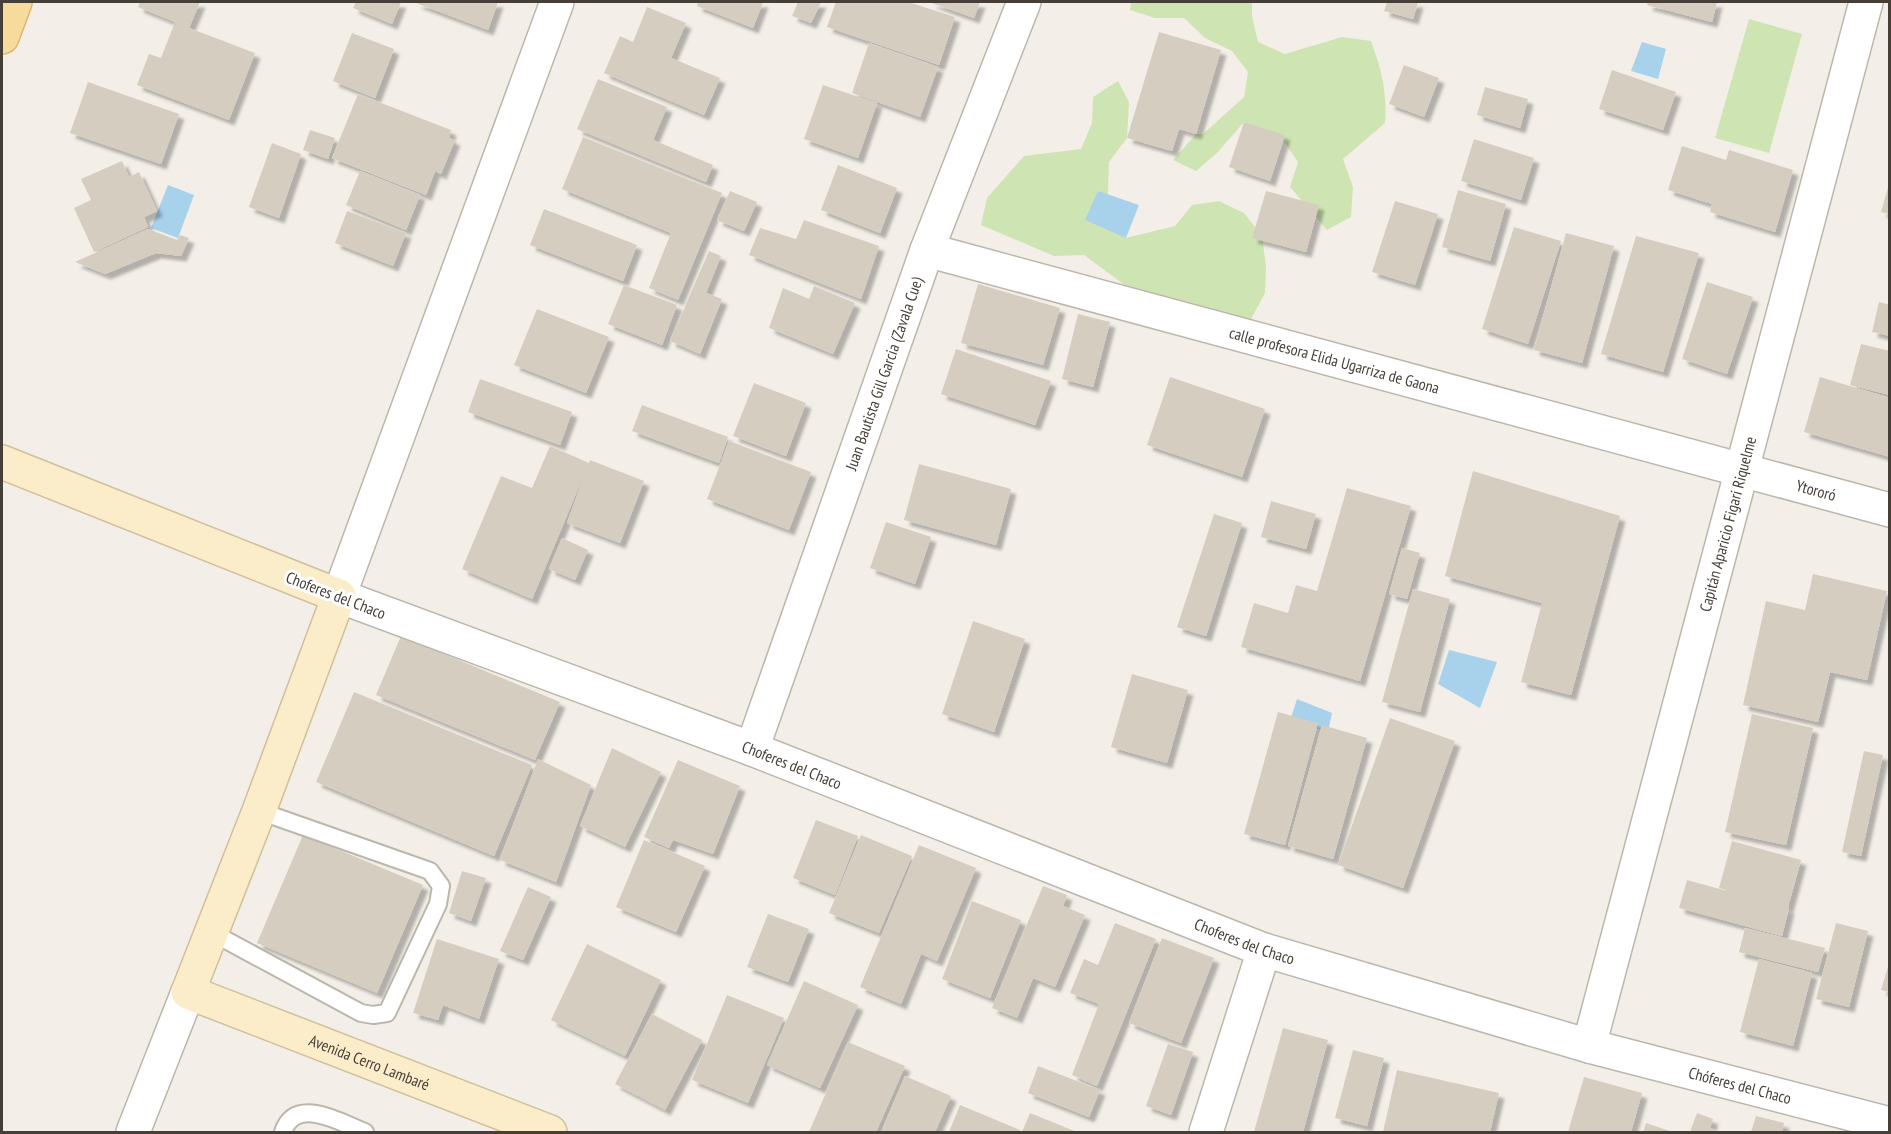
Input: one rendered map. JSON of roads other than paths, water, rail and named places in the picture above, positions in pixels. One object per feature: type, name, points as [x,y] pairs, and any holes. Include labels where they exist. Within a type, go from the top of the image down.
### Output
[{"type":"main road","points":[[2,37],[15,2]]},
{"type":"main road","name":"Choferes del Chaco","points":[[2,462],[339,596]]},
{"type":"main road","points":[[189,992],[260,811],[339,596]]},
{"type":"main road","name":"Avenida Cerro Lambaré","points":[[189,992],[550,1132]]},
{"type":"street","points":[[339,596],[557,2]]},
{"type":"street","name":"Juan Bautista Gill Garcia (Zavala Cue)","points":[[752,749],[927,249],[1024,2]]},
{"type":"street","name":"Capitán Aparicio Figari Riquelme","points":[[1589,1046],[1866,2]]},
{"type":"street","name":"calle profesora Elida Ugarriza de Gaona","points":[[927,249],[1742,470]]},
{"type":"street","name":"Ytororó","points":[[1742,470],[1890,510]]},
{"type":"street","name":"Choferes del Chaco","points":[[339,596],[752,749],[1264,950],[1589,1046]]},
{"type":"street","points":[[1206,1132],[1264,950]]},
{"type":"street","points":[[133,1132],[189,992]]},
{"type":"street","name":"Chóferes del Chaco","points":[[1589,1046],[1890,1124]]},
{"type":"lane","points":[[211,932],[361,1013],[373,1015],[387,1013],[438,904],[441,886],[430,871],[260,811]]},
{"type":"lane","points":[[283,1132],[285,1126],[298,1114],[313,1112],[365,1132]]},
{"type":"water","points":[[1642,42],[1666,49],[1658,79],[1631,71]]},
{"type":"water","points":[[168,185],[194,195],[178,238],[151,228]]},
{"type":"water","points":[[1098,191],[1139,205],[1126,238],[1085,220]]},
{"type":"water","points":[[1449,650],[1497,662],[1480,708],[1438,684]]},
{"type":"water","points":[[1297,699],[1332,713],[1328,732],[1290,721]]}]
